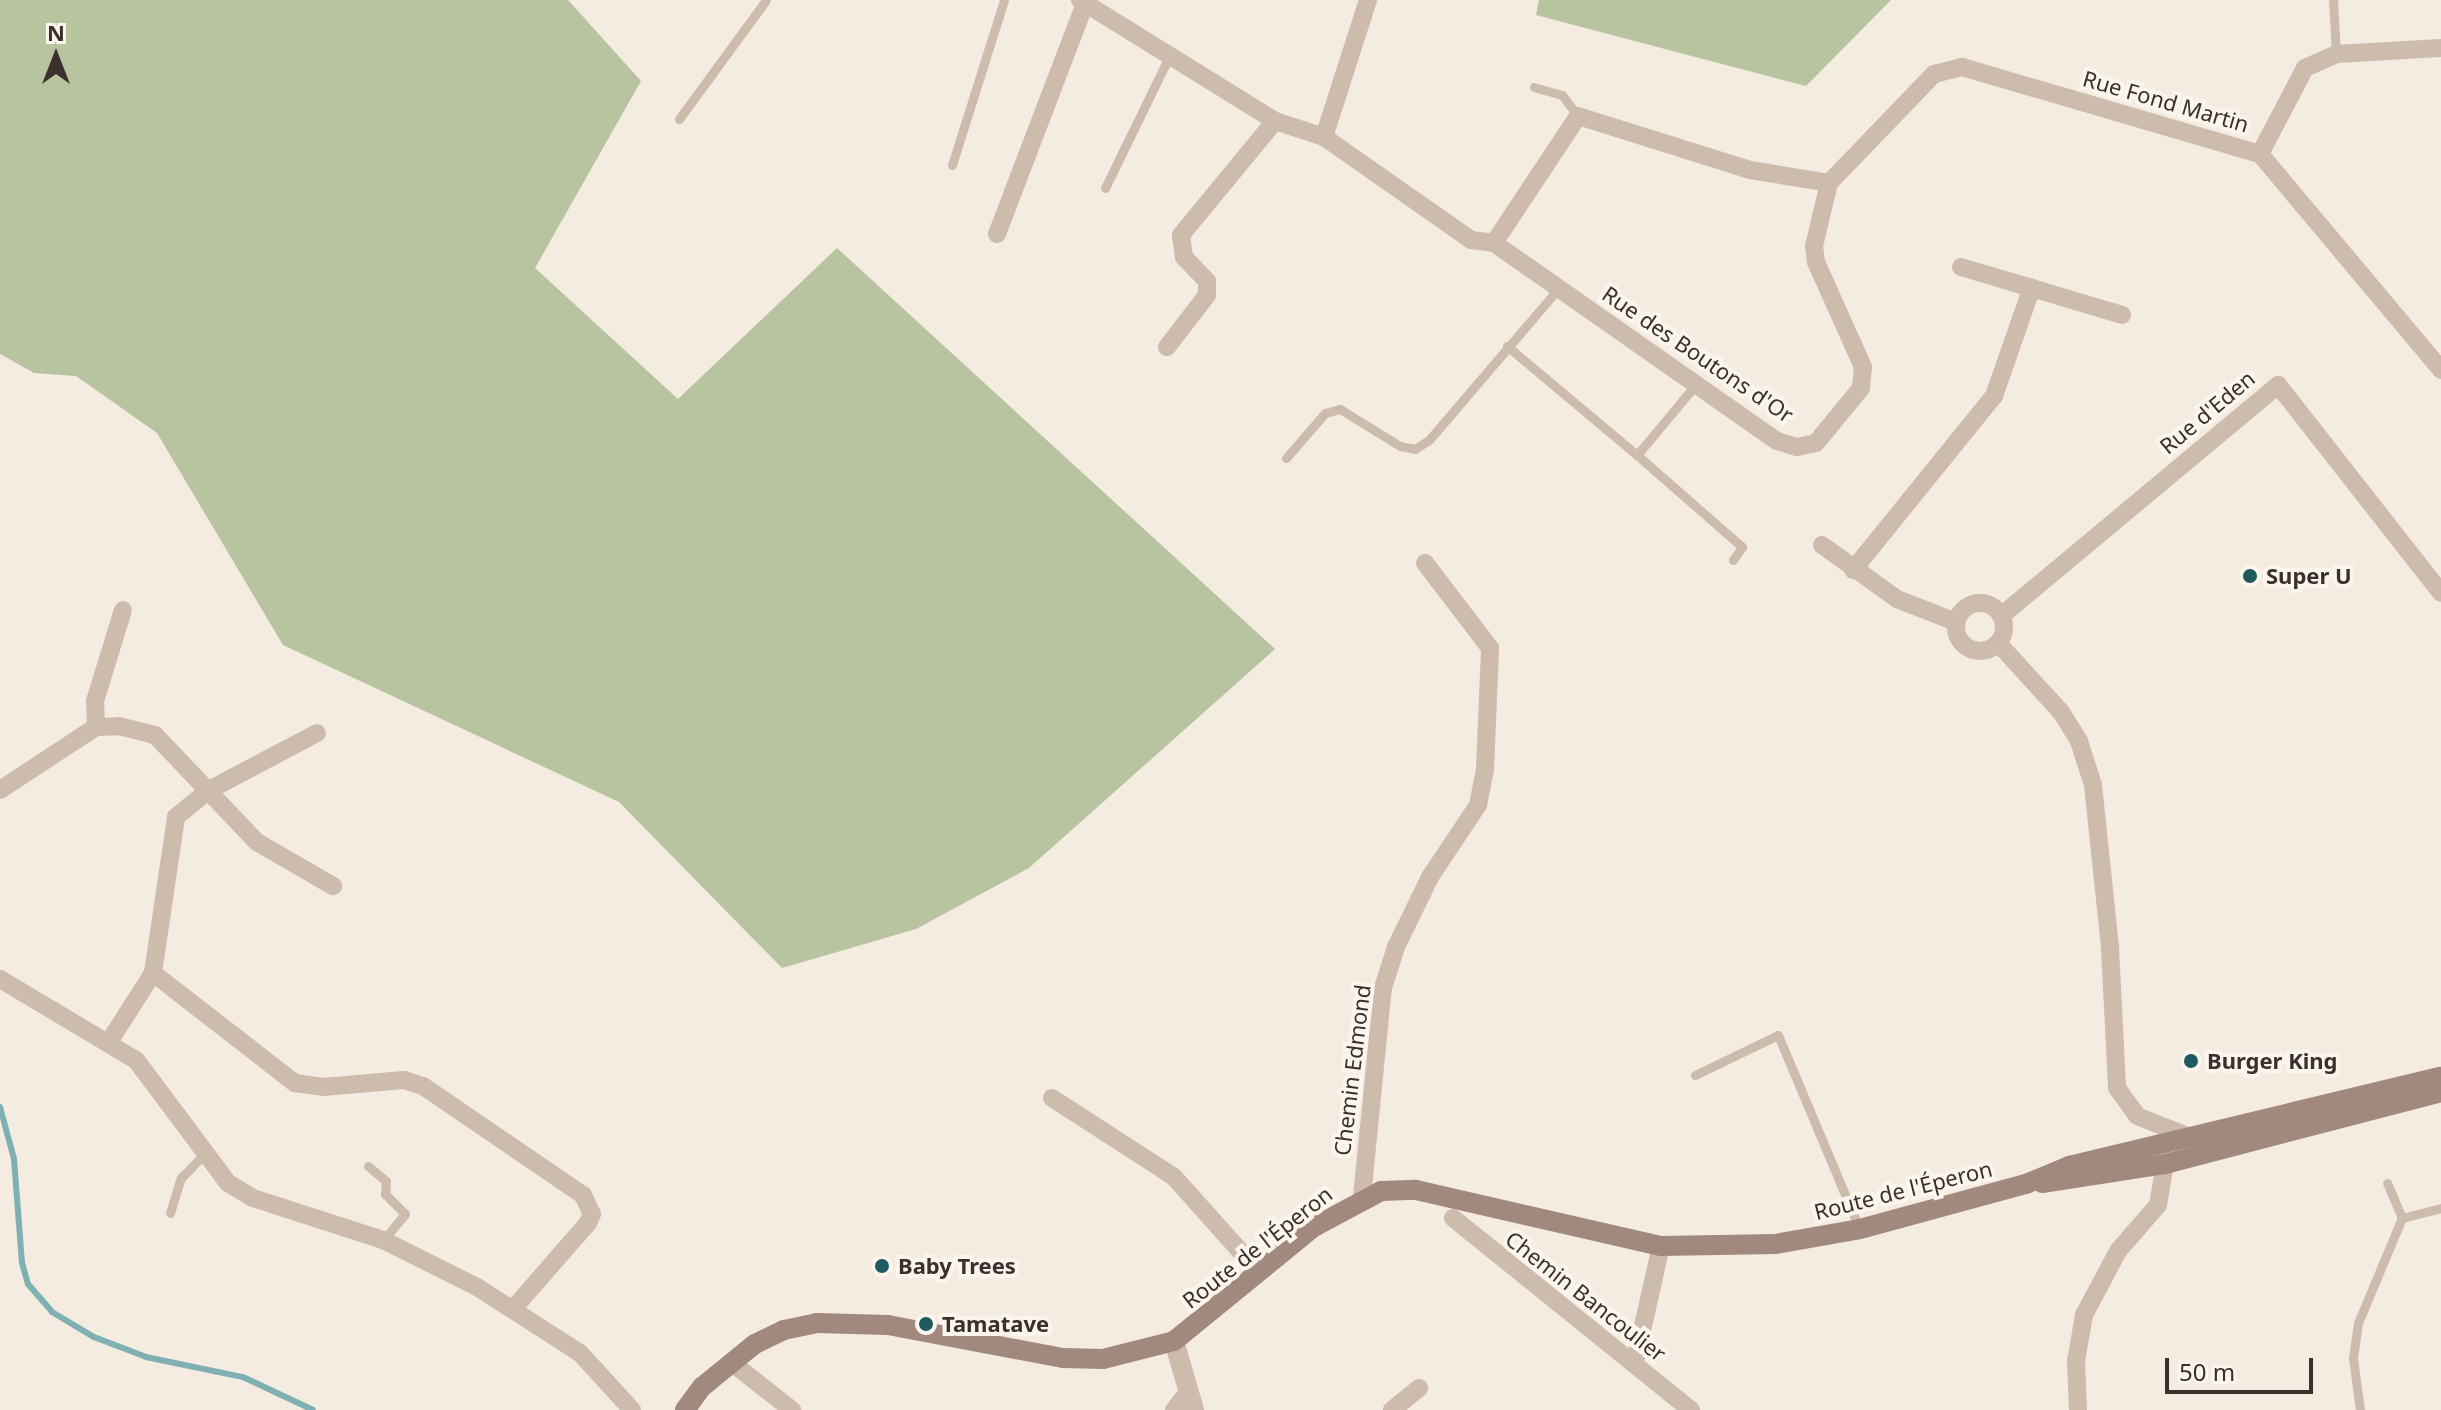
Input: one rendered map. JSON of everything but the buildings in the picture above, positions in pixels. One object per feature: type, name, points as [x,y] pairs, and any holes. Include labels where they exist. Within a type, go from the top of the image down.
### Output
[{"type":"main road","name":"Route de l'Éperon","points":[[2026,1184],[2069,1166],[2241,1128],[2441,1077]]},
{"type":"main road","name":"Route de l'Éperon","points":[[685,1410],[731,1362],[784,1330],[847,1322],[1063,1358],[1103,1359],[1174,1341],[1314,1227],[1362,1197],[1416,1190],[1661,1246],[1775,1244],[1860,1229],[2026,1184],[2165,1164],[2441,1092]]},
{"type":"main road","points":[[2165,1164],[2170,1154],[2225,1139],[2241,1128]]},
{"type":"street","points":[[1324,137],[1368,0]]},
{"type":"street","points":[[997,234],[1083,2]]},
{"type":"street","name":"Rue des Boutons d'Or","points":[[1083,2],[1275,121],[1324,137],[1471,240],[1494,243],[1777,441],[1797,447],[1816,443],[1861,388],[1863,367],[1816,262],[1814,246],[1829,183]]},
{"type":"street","points":[[2260,154],[2305,68],[2336,54],[2441,48]]},
{"type":"street","name":"Rue Fond Martin","points":[[1829,183],[1934,74],[1962,67],[2260,154],[2441,370]]},
{"type":"street","points":[[1494,243],[1578,116],[1750,170],[1829,183]]},
{"type":"street","points":[[1167,347],[1207,295],[1207,281],[1184,257],[1181,235],[1275,121]]},
{"type":"street","points":[[1961,267],[2122,315]]},
{"type":"street","points":[[1853,570],[1994,396],[2032,287]]},
{"type":"street","name":"Rue d'Eden","points":[[2001,616],[2278,385],[2441,593]]},
{"type":"street","points":[[1822,545],[1897,599],[1956,622]]},
{"type":"street","name":"Chemin Edmond","points":[[1362,1197],[1383,988],[1396,947],[1430,877],[1478,805],[1485,769],[1490,648],[1425,563]]},
{"type":"street","points":[[1980,603],[2001,616],[2004,630],[1998,643],[1985,651],[1969,649],[1958,638],[1956,622],[1964,608],[1980,603]]},
{"type":"street","points":[[96,727],[95,701],[123,610]]},
{"type":"street","points":[[1998,643],[2061,712],[2079,741],[2093,785],[2117,1088],[2137,1116],[2195,1139]]},
{"type":"street","points":[[0,790],[96,727],[119,726],[155,735],[257,842],[333,886]]},
{"type":"street","points":[[109,1042],[153,973],[176,817],[209,790],[317,733]]},
{"type":"street","points":[[153,973],[295,1083],[323,1087],[404,1080],[423,1086],[583,1195],[592,1214],[588,1223],[513,1309]]},
{"type":"street","points":[[0,979],[109,1042],[155,1082],[228,1183],[253,1198],[383,1240],[513,1309],[580,1353],[632,1410]]},
{"type":"street","points":[[1052,1098],[1174,1177],[1259,1272]]},
{"type":"street","points":[[2078,1410],[2076,1361],[2084,1315],[2118,1251],[2158,1205],[2165,1164]]},
{"type":"street","name":"Chemin Bancoulier","points":[[1453,1218],[1691,1410]]},
{"type":"street","points":[[1635,1362],[1661,1246]]},
{"type":"street","points":[[1174,1341],[1192,1400],[1174,1410]]},
{"type":"street","points":[[731,1362],[792,1410]]},
{"type":"street","points":[[1392,1410],[1419,1388]]},
{"type":"lane","points":[[679,119],[766,0]]},
{"type":"lane","points":[[952,165],[1004,0]]},
{"type":"lane","points":[[2333,0],[2336,54]]},
{"type":"lane","points":[[1105,188],[1170,55]]},
{"type":"lane","points":[[1534,87],[1562,95],[1578,116]]},
{"type":"lane","points":[[1286,458],[1325,413],[1340,409],[1400,446],[1415,449],[1429,440],[1559,288]]},
{"type":"lane","points":[[1507,346],[1742,547],[1733,560]]},
{"type":"lane","points":[[1637,455],[1697,383]]},
{"type":"lane","points":[[1695,1075],[1778,1035],[1860,1229]]},
{"type":"lane","points":[[170,1213],[181,1178],[205,1153]]},
{"type":"lane","points":[[368,1166],[386,1181],[385,1194],[405,1214],[383,1240]]},
{"type":"lane","points":[[2360,1410],[2353,1358],[2358,1323],[2402,1218],[2387,1183]]},
{"type":"lane","points":[[2402,1218],[2441,1208]]},
{"type":"green space","points":[[0,0],[568,0],[641,81],[535,268],[678,399],[837,248],[1275,649],[1029,868],[916,929],[782,968],[619,802],[283,645],[157,433],[76,376],[34,373],[0,354]]},
{"type":"green space","points":[[1539,0],[1891,0],[1806,86],[1536,15]]},
{"type":"waterway","points":[[0,1107],[14,1159],[22,1263],[28,1284],[52,1312],[94,1337],[146,1357],[243,1377],[313,1410]]},
{"type":"place","name":"Super U","points":[[2250,576]]},
{"type":"place","name":"Burger King","points":[[2191,1061]]},
{"type":"place","name":"Baby Trees","points":[[882,1266]]},
{"type":"place","name":"Tamatave","points":[[926,1324]]}]
